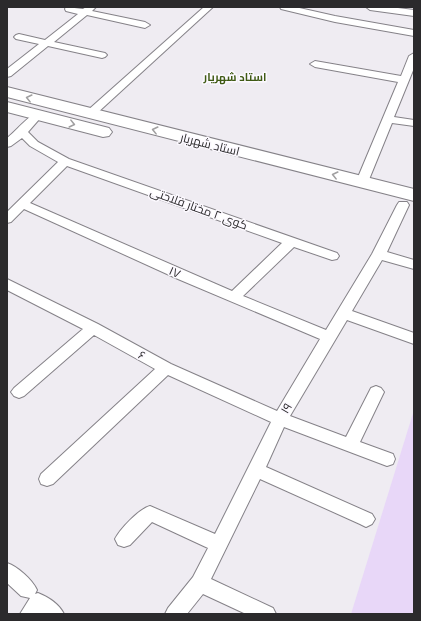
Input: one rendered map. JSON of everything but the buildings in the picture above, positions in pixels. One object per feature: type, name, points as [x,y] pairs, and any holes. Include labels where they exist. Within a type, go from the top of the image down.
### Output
[{"type":"main road","name":"استاد شهریار","points":[[7,92],[362,182],[410,203]]},
{"type":"main road","name":"استاد شهریار","points":[[7,107],[38,116],[410,203]]},
{"type":"street","points":[[91,113],[209,7]]},
{"type":"street","points":[[284,7],[335,19],[414,33]]},
{"type":"street","points":[[370,7],[414,13]]},
{"type":"street","points":[[69,9],[88,10],[145,25]]},
{"type":"street","points":[[7,74],[88,10]]},
{"type":"street","points":[[19,37],[47,42],[102,56]]},
{"type":"street","points":[[362,182],[414,58]]},
{"type":"street","points":[[315,64],[404,80]]},
{"type":"street","points":[[7,144],[38,116]]},
{"type":"street","points":[[388,119],[414,124]]},
{"type":"street","points":[[7,133],[22,132]]},
{"type":"street","name":"کوی ۲ مختار فلاحتی","points":[[22,132],[34,144],[65,161],[332,256]]},
{"type":"street","points":[[7,219],[65,161]]},
{"type":"street","name":"۱۹","points":[[175,614],[200,583],[280,419],[410,203]]},
{"type":"street","name":"۱۷","points":[[22,204],[329,337]]},
{"type":"street","points":[[234,297],[292,241]]},
{"type":"street","points":[[380,254],[414,266]]},
{"type":"street","name":"۶","points":[[7,284],[94,328],[166,368],[280,419],[387,459]]},
{"type":"street","points":[[343,313],[414,340]]},
{"type":"street","points":[[20,392],[94,328]]},
{"type":"street","points":[[47,479],[166,368]]},
{"type":"street","points":[[350,446],[376,392]]},
{"type":"street","points":[[256,470],[366,518]]},
{"type":"street","points":[[124,539],[150,513],[219,544]]},
{"type":"street","points":[[7,571],[28,590]]},
{"type":"street","points":[[200,583],[266,614]]},
{"type":"street","points":[[30,614],[38,602],[54,614]]},
{"type":"shaded area","points":[[414,410],[414,614],[351,614]]},
{"type":"district","name":"استاد شهریار","points":[[235,77]]}]
